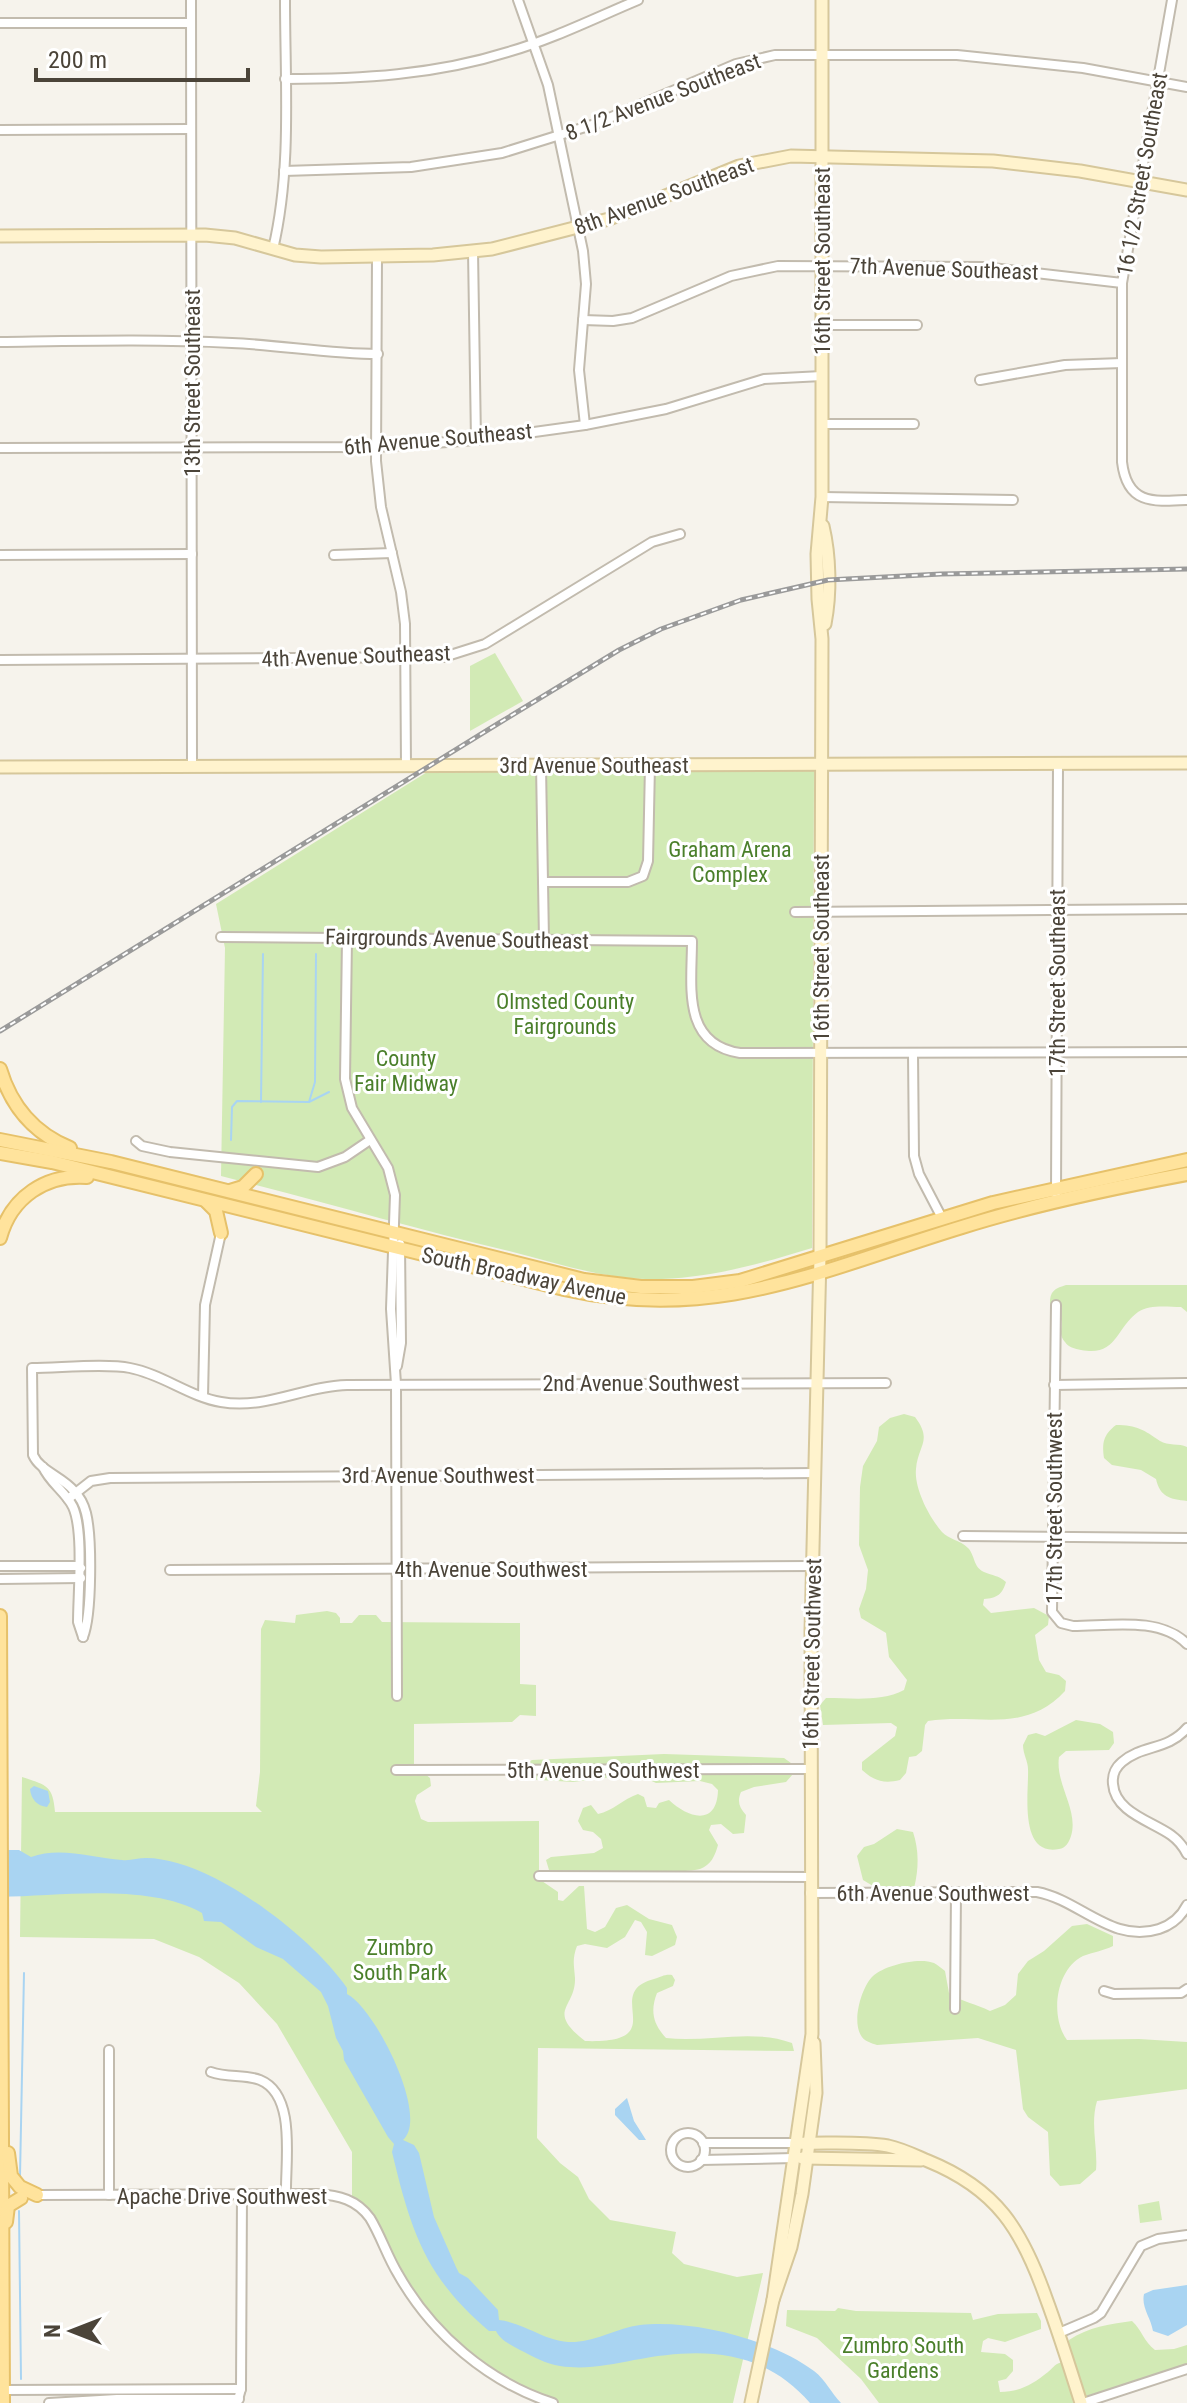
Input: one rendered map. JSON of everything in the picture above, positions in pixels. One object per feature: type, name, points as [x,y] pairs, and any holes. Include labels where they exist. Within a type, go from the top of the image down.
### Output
[{"type":"main road","name":"16th Street Southeast","points":[[819,1274],[822,639],[817,574],[822,522],[822,0]]},
{"type":"main road","name":"8th Avenue Southeast","points":[[0,236],[191,235],[235,238],[273,249],[321,257],[473,251],[578,228],[739,166],[777,157],[993,161],[1080,171],[1187,190]]},
{"type":"main road","name":"3rd Avenue Southeast","points":[[0,767],[1187,763]]},
{"type":"main road","points":[[0,1069],[13,1101],[36,1129],[61,1144],[111,1162]]},
{"type":"main road","name":"South Broadway Avenue","points":[[0,1140],[111,1162],[584,1280],[641,1287],[693,1287],[740,1281],[942,1218],[1056,1188],[1187,1160]]},
{"type":"main road","name":"South Broadway Avenue","points":[[0,1153],[203,1199],[580,1293],[649,1301],[694,1300],[741,1294],[819,1274],[959,1227],[1187,1174]]},
{"type":"main road","points":[[227,1191],[243,1187],[256,1174]]},
{"type":"main road","points":[[256,1174],[259,1186],[273,1203]]},
{"type":"main road","points":[[0,1238],[14,1208],[40,1186],[69,1176],[113,1178]]},
{"type":"main road","points":[[203,1199],[216,1211],[221,1233]]},
{"type":"main road","points":[[221,1233],[234,1217],[249,1211]]},
{"type":"main road","name":"16th Street Southwest","points":[[773,2300],[791,2247],[808,2158],[816,2078],[812,2034],[810,1769],[819,1274]]},
{"type":"main road","points":[[0,1616],[2,2395]]},
{"type":"main road","name":"16th Street Southwest","points":[[751,2403],[773,2300],[812,2034]]},
{"type":"main road","points":[[2,2104],[11,2176],[20,2187],[37,2195]]},
{"type":"main road","points":[[796,2143],[879,2145],[908,2151],[951,2170],[973,2184],[1009,2219],[1031,2257],[1082,2403]]},
{"type":"main road","points":[[794,2158],[925,2160]]},
{"type":"main road","points":[[0,2196],[21,2198],[37,2195]]},
{"type":"main road","points":[[1,2240],[8,2206],[21,2198]]},
{"type":"street","name":"13th Street Southeast","points":[[191,0],[192,767]]},
{"type":"street","points":[[273,249],[284,171],[285,0]]},
{"type":"street","points":[[518,0],[548,85],[585,268],[579,370],[585,425]]},
{"type":"street","points":[[285,79],[419,72],[473,62],[534,44],[638,0]]},
{"type":"street","name":"16 1/2 Street Southeast","points":[[1172,0],[1122,283],[1122,462],[1125,482],[1131,491],[1144,499],[1187,500]]},
{"type":"street","points":[[0,23],[191,23]]},
{"type":"street","name":"8 1/2 Avenue Southeast","points":[[284,171],[357,170],[447,162],[502,153],[559,137],[736,64],[775,55],[920,53],[1033,61],[1187,87]]},
{"type":"street","points":[[0,130],[190,129]]},
{"type":"street","points":[[473,251],[476,440]]},
{"type":"street","points":[[377,257],[376,447],[381,507],[403,605],[406,766]]},
{"type":"street","name":"7th Avenue Southeast","points":[[583,320],[632,318],[719,280],[757,269],[823,265],[984,267],[1122,283]]},
{"type":"street","points":[[822,325],[917,325]]},
{"type":"street","points":[[0,342],[191,341],[340,354],[378,354]]},
{"type":"street","points":[[980,380],[1065,365],[1122,363]]},
{"type":"street","name":"6th Avenue Southeast","points":[[0,448],[376,447],[476,440],[644,415],[764,379],[822,376]]},
{"type":"street","points":[[822,424],[914,424]]},
{"type":"street","points":[[822,497],[1013,500]]},
{"type":"street","name":"4th Avenue Southeast","points":[[0,660],[444,657],[478,648],[652,542],[680,534]]},
{"type":"street","points":[[334,555],[392,553]]},
{"type":"street","points":[[0,555],[192,554]]},
{"type":"street","name":"17th Street Southeast","points":[[1056,1202],[1058,764]]},
{"type":"street","points":[[543,882],[628,882],[643,876],[648,861],[650,765]]},
{"type":"street","points":[[541,766],[544,940]]},
{"type":"street","points":[[795,912],[1187,909]]},
{"type":"street","name":"Fairgrounds Avenue Southeast","points":[[221,937],[692,941],[693,1012],[698,1026],[714,1045],[740,1053],[821,1054]]},
{"type":"street","points":[[347,939],[345,1079],[352,1108],[388,1168],[396,1202],[397,1248],[391,1309],[395,1380],[397,1696]]},
{"type":"street","points":[[821,1054],[1187,1052]]},
{"type":"street","points":[[913,1054],[914,1156],[919,1174],[942,1218]]},
{"type":"street","points":[[136,1141],[142,1146],[170,1152],[325,1167],[370,1140]]},
{"type":"street","points":[[256,1174],[259,1160]]},
{"type":"street","points":[[203,1396],[205,1305],[221,1233]]},
{"type":"street","name":"17th Street Southwest","points":[[1056,1305],[1054,1537],[1050,1600],[1056,1619],[1073,1626],[1164,1628],[1187,1644]]},
{"type":"street","name":"2nd Avenue Southwest","points":[[72,1495],[59,1476],[35,1459],[32,1443],[32,1368],[130,1368],[221,1402],[257,1403],[329,1385],[395,1380],[886,1383]]},
{"type":"street","points":[[1054,1385],[1187,1383]]},
{"type":"street","name":"3rd Avenue Southwest","points":[[72,1495],[91,1481],[104,1478],[815,1473]]},
{"type":"street","points":[[72,1495],[87,1518],[88,1620],[83,1637],[78,1622],[77,1521],[72,1495]]},
{"type":"street","points":[[964,1534],[1187,1538]]},
{"type":"street","points":[[0,1566],[78,1566],[89,1573]]},
{"type":"street","name":"4th Avenue Southwest","points":[[170,1570],[812,1566]]},
{"type":"street","points":[[0,1579],[78,1580],[89,1573]]},
{"type":"street","points":[[1187,1728],[1172,1742],[1126,1759],[1116,1770],[1113,1782],[1115,1794],[1123,1806],[1173,1836],[1187,1854]]},
{"type":"street","name":"5th Avenue Southwest","points":[[396,1770],[810,1769]]},
{"type":"street","name":"6th Avenue Southwest","points":[[539,1876],[811,1877]]},
{"type":"street","name":"6th Avenue Southwest","points":[[810,1893],[1013,1890],[1045,1894],[1070,1903],[1110,1927],[1130,1932],[1164,1927],[1186,1912]]},
{"type":"street","points":[[955,2009],[956,1892]]},
{"type":"street","points":[[1104,1991],[1114,1994],[1181,1993],[1187,1989]]},
{"type":"street","points":[[109,2050],[109,2195]]},
{"type":"street","points":[[211,2072],[262,2081],[280,2097],[285,2121],[286,2195]]},
{"type":"street","points":[[686,2134],[696,2136],[703,2143],[705,2152],[693,2166],[684,2167],[675,2161],[671,2148],[676,2138],[686,2134]]},
{"type":"street","points":[[703,2143],[796,2143]]},
{"type":"street","points":[[701,2160],[794,2158]]},
{"type":"street","name":"Apache Drive Southwest","points":[[37,2195],[329,2195],[357,2204],[370,2218],[405,2286],[422,2311],[450,2341],[480,2366],[508,2383],[553,2403]]},
{"type":"street","points":[[49,2403],[238,2401],[241,2389],[242,2195]]},
{"type":"street","points":[[1059,2333],[1101,2313],[1141,2246],[1158,2239],[1187,2235]]},
{"type":"street","points":[[1082,2403],[1187,2369]]},
{"type":"street","points":[[2,2395],[100,2390],[241,2389]]},
{"type":"street","points":[[100,2390],[101,2402]]},
{"type":"green space","points":[[495,653],[523,701],[470,731],[470,666]]},
{"type":"green space","name":"Olmsted County Fairgrounds","points":[[432,769],[814,770],[812,1248],[710,1274],[668,1279],[611,1276],[221,1176],[225,948],[216,904]]},
{"type":"green space","points":[[1066,1285],[1187,1285],[1187,1312],[1181,1307],[1143,1309],[1130,1319],[1109,1346],[1093,1351],[1079,1350],[1068,1345],[1062,1337],[1062,1321],[1050,1304],[1054,1291]]},
{"type":"green space","points":[[904,1414],[915,1417],[923,1432],[916,1477],[923,1502],[932,1518],[945,1534],[968,1548],[980,1570],[1006,1582],[1001,1593],[984,1599],[983,1605],[991,1613],[1034,1608],[1049,1616],[1048,1625],[1035,1635],[1039,1660],[1046,1672],[1059,1675],[1066,1681],[1065,1691],[1049,1705],[1017,1718],[928,1721],[922,1751],[909,1757],[906,1773],[900,1780],[889,1782],[875,1779],[862,1770],[862,1762],[895,1736],[897,1727],[891,1723],[823,1725],[820,1705],[826,1698],[895,1694],[904,1690],[907,1680],[889,1657],[886,1633],[861,1618],[859,1609],[868,1570],[859,1545],[863,1466],[877,1441],[879,1427],[890,1418]]},
{"type":"green space","points":[[1116,1425],[1135,1427],[1163,1443],[1187,1447],[1187,1501],[1167,1496],[1160,1490],[1156,1479],[1141,1470],[1112,1465],[1104,1458],[1104,1440]]},
{"type":"green space","name":"Zumbro South Park","points":[[327,1611],[336,1613],[340,1623],[352,1623],[359,1615],[376,1615],[382,1622],[520,1623],[520,1684],[536,1685],[536,1716],[520,1715],[512,1722],[414,1724],[414,1772],[424,1773],[430,1778],[431,1786],[417,1795],[415,1801],[421,1819],[428,1822],[539,1821],[539,1879],[558,1892],[558,1900],[563,1901],[579,1886],[584,1886],[587,1929],[595,1932],[605,1927],[616,1908],[627,1905],[649,1919],[672,1925],[677,1937],[675,1945],[652,1956],[645,1955],[647,1932],[641,1922],[635,1920],[625,1937],[607,1948],[585,1944],[577,1946],[574,1988],[565,2009],[567,2022],[573,2031],[585,2041],[612,2040],[626,2035],[632,2026],[633,1995],[639,1986],[672,1975],[675,1980],[673,1986],[657,1993],[653,2011],[658,2028],[666,2038],[745,2036],[792,2043],[794,2051],[538,2048],[537,2138],[578,2177],[589,2199],[610,2220],[676,2232],[672,2253],[684,2264],[737,2277],[763,2273],[733,2403],[554,2403],[479,2365],[422,2311],[374,2225],[352,2202],[352,2152],[277,2024],[239,1983],[199,1957],[154,1939],[20,1937],[22,1777],[47,1787],[55,1812],[262,1812],[256,1806],[260,1772],[261,1629],[265,1620],[295,1623],[296,1615]]},
{"type":"green space","points":[[1076,1720],[1100,1724],[1113,1732],[1114,1743],[1109,1750],[1066,1751],[1059,1757],[1060,1777],[1073,1826],[1065,1846],[1046,1849],[1037,1843],[1028,1820],[1028,1766],[1023,1745],[1028,1735],[1036,1733],[1045,1736]]},
{"type":"green space","points":[[664,1754],[784,1758],[791,1763],[793,1774],[786,1782],[741,1792],[739,1804],[746,1815],[744,1833],[733,1834],[721,1824],[711,1825],[709,1830],[718,1845],[712,1860],[700,1869],[624,1873],[549,1870],[546,1860],[551,1857],[594,1853],[603,1848],[601,1839],[593,1832],[583,1830],[578,1821],[583,1808],[591,1805],[598,1814],[638,1794],[644,1797],[647,1807],[656,1808],[659,1803],[669,1800],[685,1811],[700,1816],[713,1810],[718,1790],[712,1784],[700,1781],[656,1783],[632,1772],[573,1782],[524,1779],[519,1773],[524,1765],[532,1760]]},
{"type":"green space","points":[[897,1829],[913,1832],[918,1860],[914,1888],[873,1886],[863,1880],[857,1856],[864,1847]]},
{"type":"green space","points":[[1087,1924],[1113,1936],[1113,1946],[1083,1956],[1066,1972],[1057,2007],[1058,2019],[1067,2040],[1187,2042],[1187,2089],[1097,2101],[1094,2118],[1096,2170],[1080,2184],[1060,2186],[1050,2175],[1048,2132],[1028,2117],[1023,2109],[1016,2050],[978,2038],[877,2045],[866,2041],[860,2034],[857,2017],[861,1998],[873,1976],[885,1968],[911,1962],[928,1961],[940,1967],[945,1971],[949,1993],[959,1999],[990,2011],[1005,2005],[1016,1995],[1018,1974],[1028,1961],[1072,1926]]},
{"type":"green space","points":[[1159,2201],[1162,2220],[1140,2223],[1138,2205]]},
{"type":"green space","name":"Zumbro South Gardens","points":[[838,2308],[971,2313],[973,2320],[998,2314],[1037,2313],[1041,2329],[1005,2342],[988,2338],[983,2341],[981,2352],[1005,2354],[1013,2360],[1013,2371],[1006,2379],[998,2381],[1000,2392],[1026,2386],[1064,2362],[1073,2403],[879,2403],[861,2379],[817,2338],[786,2326],[787,2310],[835,2311]]},
{"type":"green space","points":[[1132,2321],[1155,2350],[1187,2345],[1187,2366],[1086,2396],[1081,2392],[1068,2349],[1069,2340],[1092,2329]]},
{"type":"water","points":[[34,1786],[48,1791],[50,1802],[47,1807],[33,1799],[30,1789]]},
{"type":"water","points":[[0,1850],[19,1850],[31,1857],[65,1853],[125,1860],[154,1858],[177,1863],[223,1882],[247,1896],[314,1950],[333,1969],[347,1988],[347,1994],[359,2003],[371,2019],[396,2064],[410,2109],[409,2128],[403,2140],[414,2145],[419,2153],[434,2217],[459,2273],[468,2278],[498,2310],[499,2320],[545,2336],[575,2342],[640,2325],[706,2328],[754,2341],[797,2360],[818,2375],[841,2403],[810,2403],[772,2371],[729,2356],[683,2354],[569,2367],[539,2360],[506,2342],[496,2331],[489,2331],[450,2291],[424,2251],[406,2206],[392,2152],[394,2144],[344,2060],[321,1992],[283,1959],[256,1947],[221,1922],[204,1921],[202,1913],[181,1904],[131,1894],[0,1897]]},
{"type":"water","points":[[627,2098],[634,2121],[646,2140],[639,2140],[615,2115],[615,2109]]},
{"type":"water","points":[[1187,2285],[1187,2325],[1168,2336],[1153,2331],[1144,2294]]},
{"type":"waterway","points":[[261,1102],[263,954]]},
{"type":"waterway","points":[[309,1102],[315,1082],[316,954]]},
{"type":"waterway","points":[[231,1140],[232,1107],[237,1101],[309,1102],[329,1092]]},
{"type":"waterway","points":[[20,2176],[24,1973]]},
{"type":"waterway","points":[[19,2211],[21,2379]]},
{"type":"railway","points":[[0,1031],[619,650],[661,629],[741,600],[828,580],[941,574],[1187,569]]},
{"type":"park label","name":"Graham Arena Complex","points":[[730,862]]},
{"type":"park label","name":"County Fair Midway","points":[[406,1070]]}]
